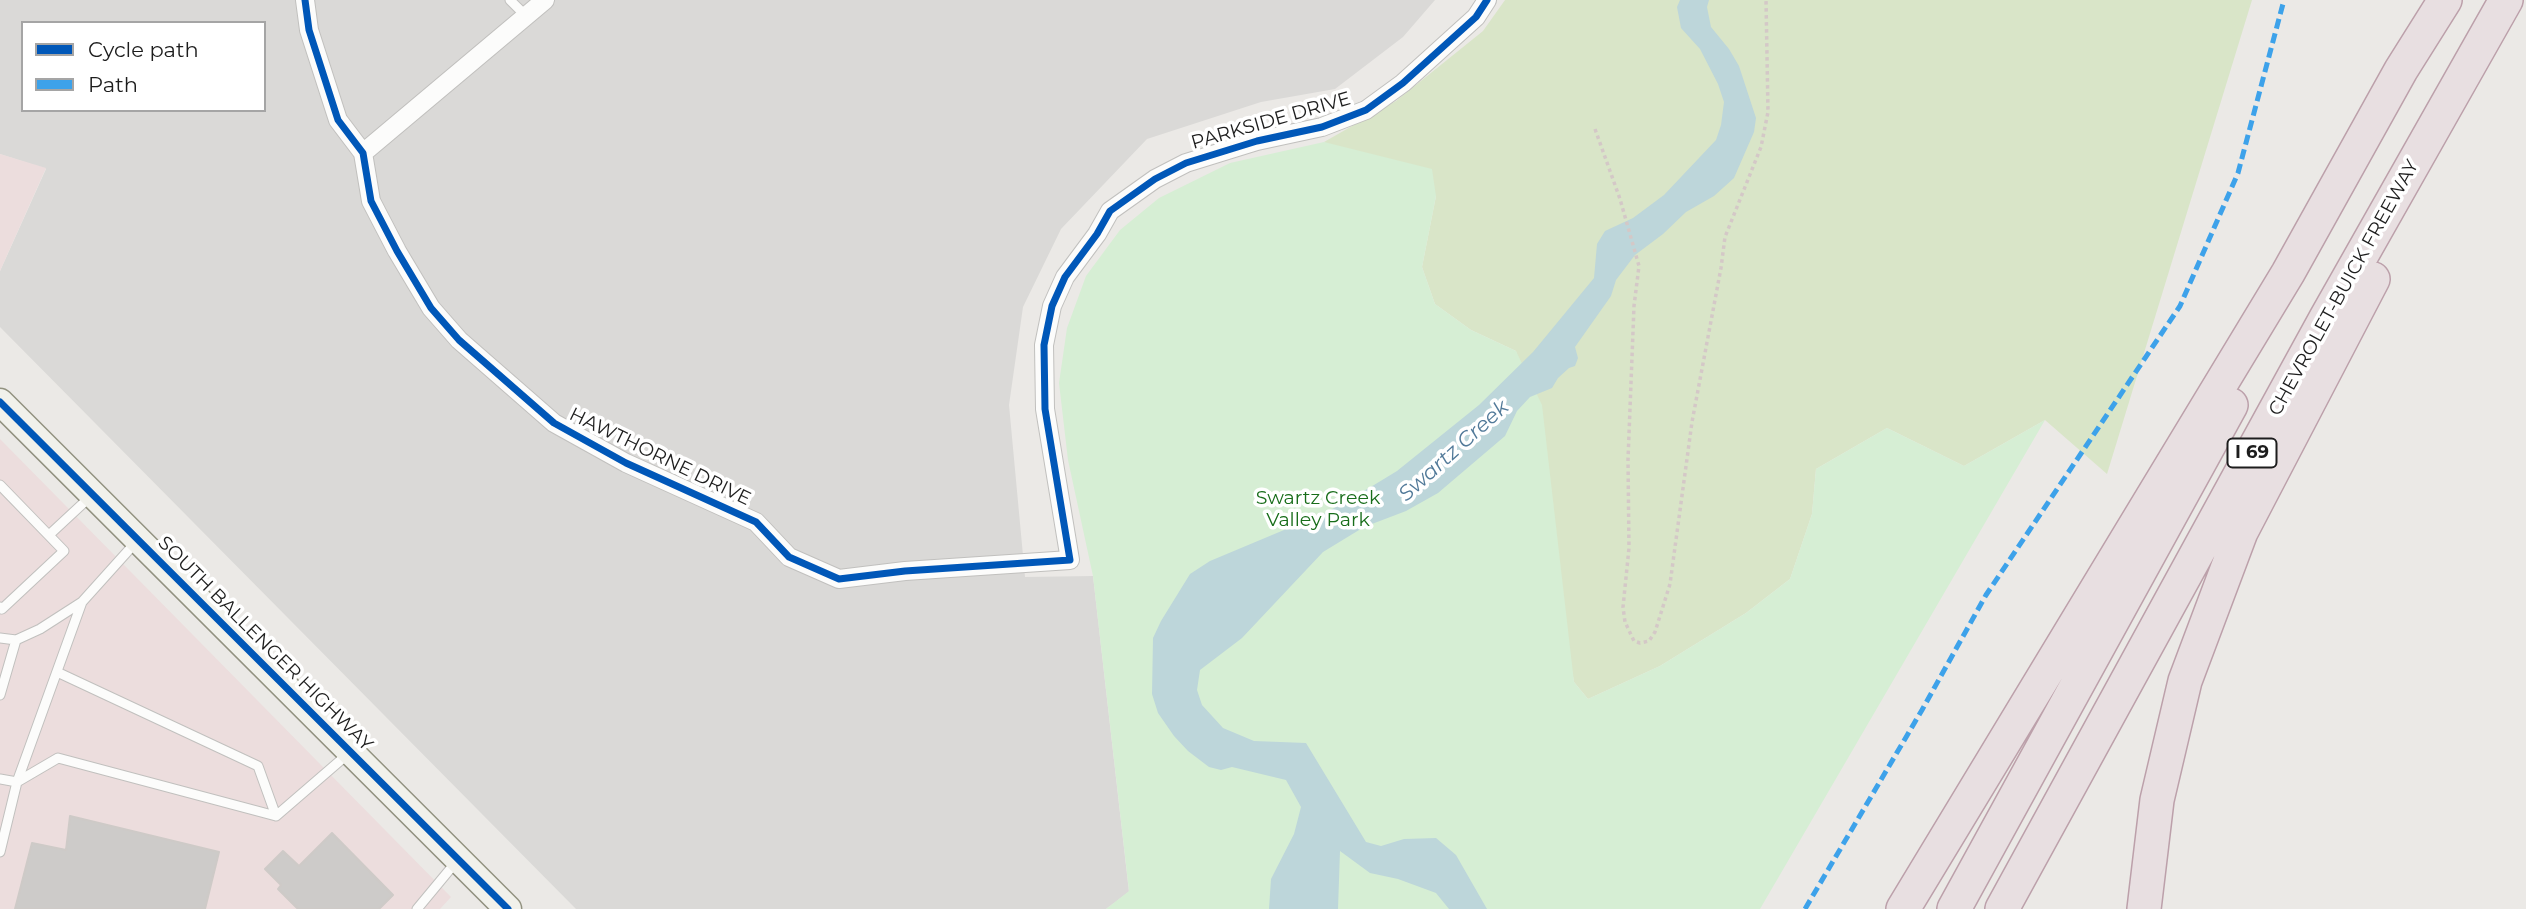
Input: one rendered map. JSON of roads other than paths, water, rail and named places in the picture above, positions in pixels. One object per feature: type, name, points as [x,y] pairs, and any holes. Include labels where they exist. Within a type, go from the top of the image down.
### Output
[{"type":"highway","points":[[1903,909],[2288,273],[2401,70],[2447,0]]},
{"type":"highway","name":"I 69","points":[[1954,909],[2355,181],[2447,0]]},
{"type":"highway","name":"CHEVROLET-BUICK FREEWAY","points":[[2002,909],[2326,318],[2506,0]]},
{"type":"highway","points":[[2144,909],[2157,800],[2185,681],[2241,532],[2516,0]]},
{"type":"street","name":"HAWTHORNE DRIVE","points":[[305,0],[309,30],[338,120],[363,153],[371,201],[430,308],[459,340],[554,423],[626,463],[756,522],[789,557],[839,579],[905,571],[1070,560]]},
{"type":"street","points":[[363,153],[545,0]]},
{"type":"street","name":"PARKSIDE DRIVE","points":[[1070,560],[1045,409],[1044,345],[1052,306],[1065,277],[1097,234],[1110,211],[1155,179],[1186,163],[1257,141],[1322,127],[1366,110],[1403,83],[1476,17],[1487,0]]},
{"type":"street","name":"SOUTH BALLENGER HIGHWAY","points":[[0,402],[458,860],[497,903]]},
{"type":"street","points":[[0,413],[25,427]]},
{"type":"lane","points":[[510,0],[526,16]]},
{"type":"lane","points":[[0,485],[64,551],[2,609],[0,607]]},
{"type":"lane","points":[[50,536],[93,494]]},
{"type":"lane","points":[[0,638],[16,640],[40,629],[82,602],[138,540]]},
{"type":"lane","points":[[0,852],[17,782],[82,602]]},
{"type":"lane","points":[[0,695],[16,640]]},
{"type":"lane","points":[[57,671],[258,766],[275,816]]},
{"type":"lane","points":[[275,816],[350,752]]},
{"type":"lane","points":[[0,779],[17,782],[58,758],[275,816]]},
{"type":"lane","points":[[417,909],[458,860]]},
{"type":"water","name":"Swartz Creek","points":[[1680,0],[1709,0],[1707,7],[1711,27],[1739,66],[1756,118],[1754,132],[1734,178],[1714,196],[1686,212],[1635,255],[1616,280],[1611,296],[1575,347],[1578,358],[1575,366],[1558,378],[1552,388],[1530,397],[1517,411],[1505,436],[1438,493],[1406,511],[1364,527],[1323,552],[1242,638],[1200,670],[1197,690],[1202,705],[1223,728],[1254,741],[1306,743],[1366,842],[1381,846],[1404,839],[1436,838],[1456,855],[1487,909],[1449,909],[1436,893],[1398,879],[1370,873],[1340,851],[1338,909],[1269,909],[1271,879],[1294,834],[1301,807],[1286,780],[1232,767],[1221,770],[1209,767],[1174,736],[1158,713],[1152,694],[1153,638],[1190,574],[1210,561],[1284,530],[1308,523],[1374,485],[1397,471],[1479,405],[1533,352],[1594,278],[1597,244],[1605,231],[1633,218],[1664,195],[1716,140],[1724,102],[1700,49],[1681,28],[1677,7]]},
{"type":"park label","name":"Swartz Creek Valley Park","points":[[1318,509]]}]
